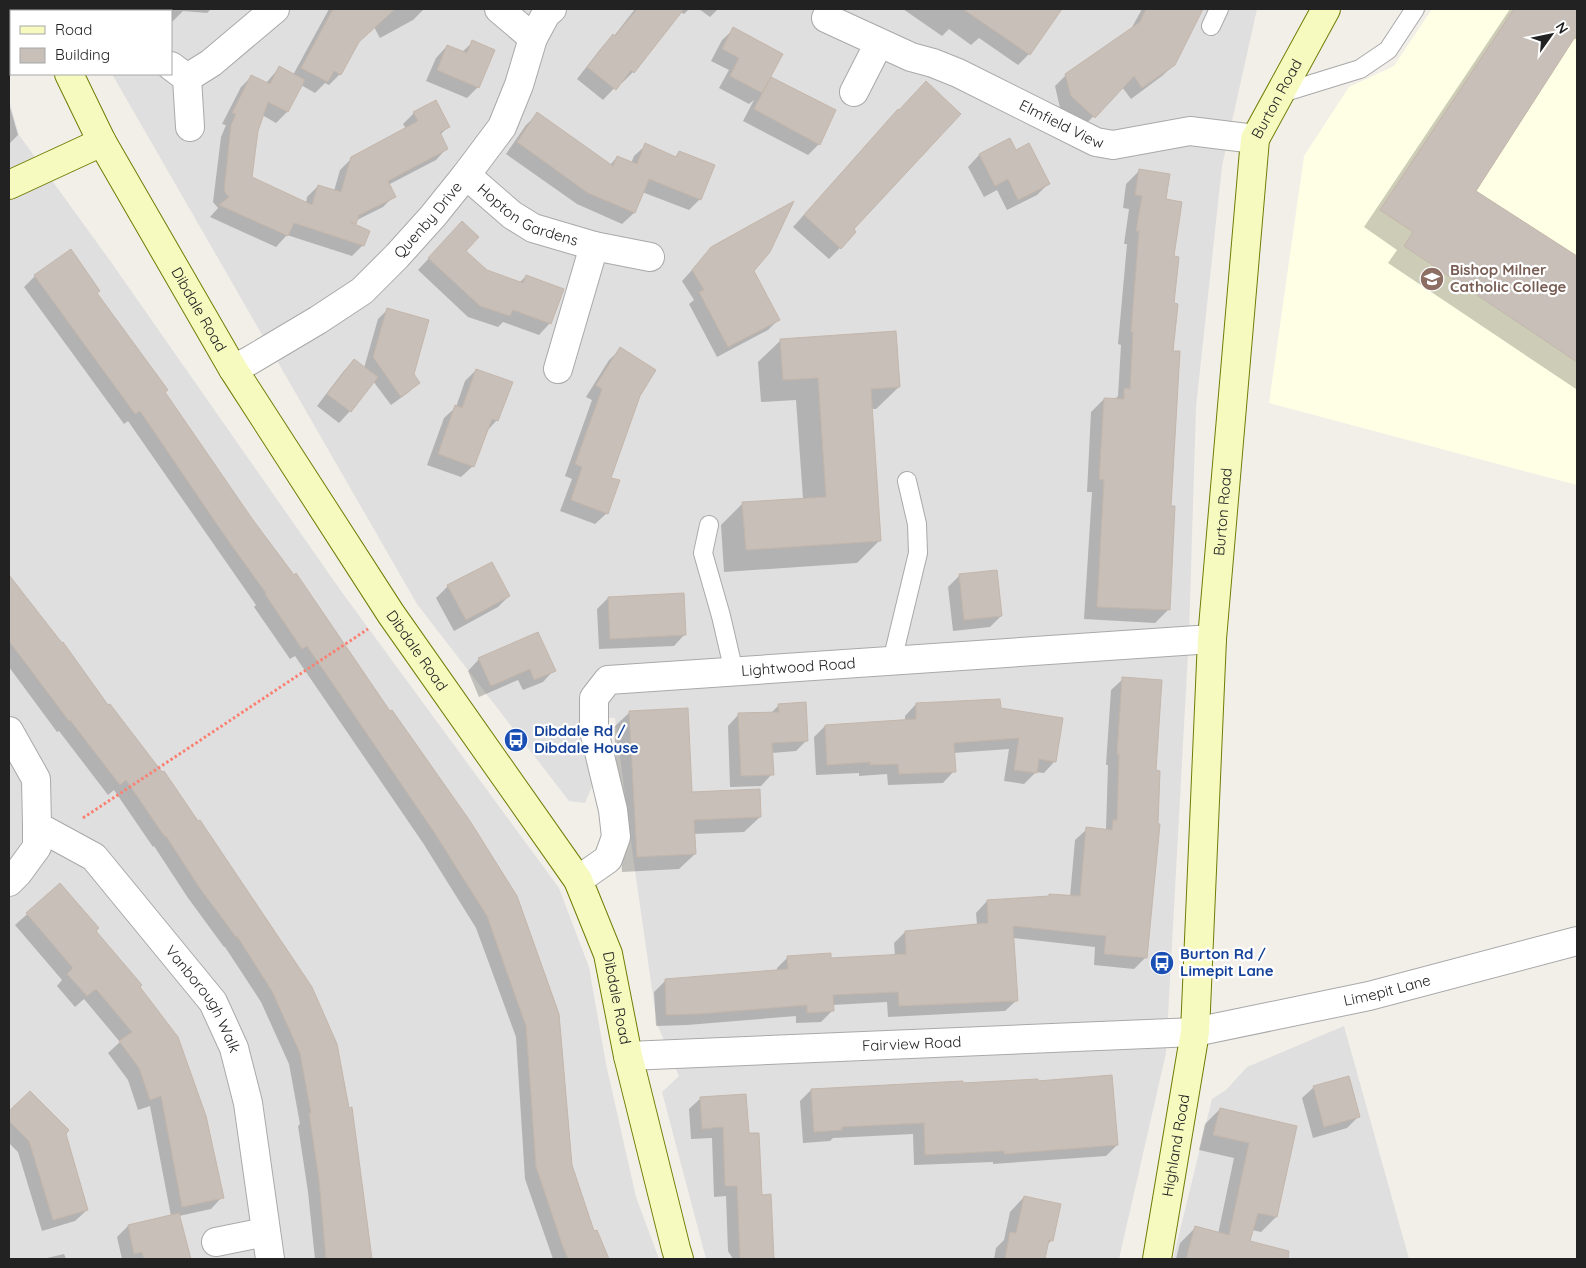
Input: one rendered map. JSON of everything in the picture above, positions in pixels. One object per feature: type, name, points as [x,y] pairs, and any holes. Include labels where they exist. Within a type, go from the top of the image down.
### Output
[{"type":"street","points":[[190,127],[179,72],[211,63],[275,9]]},
{"type":"street","points":[[499,9],[533,38]]},
{"type":"street","name":"Quenby Drive","points":[[233,369],[311,325],[362,291],[397,256],[466,175],[502,126],[519,85],[533,38],[546,14],[552,9]]},
{"type":"street","name":"Burton Road","points":[[1195,1032],[1212,639],[1255,139],[1326,9]]},
{"type":"street","name":"Elmfield View","points":[[826,18],[879,44],[958,73],[1096,142],[1113,145],[1190,131],[1255,139]]},
{"type":"street","points":[[854,92],[879,44]]},
{"type":"street","name":"Dibdale Road","points":[[69,75],[102,142],[233,369],[392,614],[578,880],[608,954],[628,1056],[679,1259]]},
{"type":"street","points":[[9,185],[102,142]]},
{"type":"street","name":"Hopton Gardens","points":[[466,175],[512,215],[533,228],[594,246],[650,257]]},
{"type":"street","name":"Hopton Gardens","points":[[558,369],[594,246]]},
{"type":"street","name":"Lightwood Road","points":[[578,880],[608,859],[616,837],[613,810],[594,731],[594,698],[608,680],[1212,639]]},
{"type":"street","points":[[9,731],[36,779],[37,826],[36,847],[18,873],[9,882]]},
{"type":"street","name":"Vanborough Walk","points":[[37,826],[94,858],[213,1002],[234,1048],[248,1102],[270,1259]]},
{"type":"street","name":"Limepit Lane","points":[[1195,1032],[1369,996],[1577,941]]},
{"type":"street","name":"Fairview Road","points":[[628,1056],[1195,1032]]},
{"type":"street","name":"Highland Road","points":[[1157,1259],[1195,1032]]},
{"type":"street","points":[[216,1242],[265,1232]]},
{"type":"lane","points":[[1211,26],[1219,9]]},
{"type":"lane","points":[[1279,94],[1360,69],[1388,50],[1415,9]]},
{"type":"lane","points":[[892,661],[918,553],[917,524],[907,481]]},
{"type":"lane","points":[[709,525],[703,553],[721,616],[734,672]]},
{"type":"path","points":[[66,841],[74,824],[392,614]]},
{"type":"shaded area","points":[[1257,9],[1222,166],[1196,407],[1189,635],[1166,1053],[1119,1259],[706,1259],[662,1092],[679,1076],[657,1024],[615,718],[585,716],[596,777],[585,803],[569,801],[417,604],[113,75],[172,75],[172,10],[76,10]]},
{"type":"shaded area","name":"Bishop Milner Catholic College","points":[[1432,9],[1577,9],[1577,485],[1269,403],[1304,156],[1349,87],[1394,66]]},
{"type":"shaded area","points":[[9,100],[19,135],[111,262],[341,591],[559,888],[589,967],[606,1064],[636,1197],[659,1259],[9,1259]]},
{"type":"shaded area","points":[[1344,1026],[1409,1259],[1173,1259],[1212,1099],[1226,1090],[1247,1067]]},
{"type":"building","points":[[333,9],[395,9],[359,42],[341,75],[334,71],[328,82],[301,68]]},
{"type":"building","points":[[637,9],[684,9],[634,73],[631,70],[616,90],[587,67],[613,34],[615,36]]},
{"type":"building","points":[[963,9],[1062,9],[1030,55]]},
{"type":"building","points":[[1146,9],[1203,9],[1175,65],[1142,88],[1134,76],[1095,118],[1071,96],[1065,74],[1140,22]]},
{"type":"building","points":[[1514,9],[1577,9],[1577,34],[1476,191],[1577,256],[1577,362],[1404,246],[1413,232],[1380,210]]},
{"type":"building","points":[[733,27],[783,54],[762,93],[730,76],[739,58],[722,49]]},
{"type":"building","points":[[472,40],[495,50],[479,88],[437,70],[447,45],[467,53]]},
{"type":"building","points":[[279,66],[305,80],[288,112],[268,102],[258,131],[252,177],[312,205],[318,185],[341,192],[351,157],[418,121],[413,112],[436,100],[450,127],[440,132],[448,149],[388,181],[396,197],[359,215],[356,224],[350,222],[370,231],[364,246],[294,223],[288,236],[219,205],[229,197],[224,191],[231,125],[236,114],[232,113],[251,75],[270,84]]},
{"type":"building","points":[[771,77],[836,110],[820,145],[754,109]]},
{"type":"building","points":[[926,81],[961,114],[854,229],[856,232],[841,249],[804,215],[898,109]]},
{"type":"building","points":[[537,112],[613,166],[617,156],[637,164],[645,143],[676,157],[679,151],[715,165],[701,200],[649,179],[635,213],[588,193],[517,142]]},
{"type":"building","points":[[1010,138],[1016,150],[1029,143],[1050,184],[1018,200],[1008,179],[995,186],[979,154]]},
{"type":"building","points":[[1139,169],[1170,174],[1166,199],[1182,202],[1174,256],[1179,257],[1174,303],[1178,304],[1173,351],[1180,351],[1171,506],[1175,506],[1170,610],[1097,607],[1104,480],[1099,479],[1104,398],[1124,399],[1124,388],[1130,389],[1133,332],[1131,332],[1139,231],[1136,231],[1142,196],[1135,195]]},
{"type":"building","points":[[794,201],[770,252],[754,271],[780,320],[728,347],[699,292],[704,290],[692,270],[711,247]]},
{"type":"building","points":[[462,221],[479,237],[466,251],[487,270],[523,283],[526,275],[564,289],[551,324],[513,310],[510,316],[480,306],[428,258]]},
{"type":"building","points":[[71,249],[100,291],[97,293],[168,390],[165,392],[253,520],[294,575],[296,573],[390,711],[392,710],[470,821],[517,896],[559,1014],[572,1165],[594,1231],[597,1230],[609,1259],[568,1259],[562,1244],[536,1167],[526,1026],[487,916],[434,832],[307,646],[302,649],[266,593],[140,411],[135,414],[34,275]]},
{"type":"building","points":[[387,308],[429,320],[414,374],[420,383],[401,397],[373,357]]},
{"type":"building","points":[[896,331],[900,387],[871,389],[881,541],[746,550],[742,502],[826,497],[818,378],[783,380],[780,339]]},
{"type":"building","points":[[620,347],[656,370],[640,396],[611,478],[620,480],[608,514],[571,500],[582,467],[575,464],[602,389],[596,385]]},
{"type":"building","points":[[354,359],[378,377],[351,412],[327,394]]},
{"type":"building","points":[[476,369],[513,382],[498,421],[492,419],[474,467],[438,454],[455,405],[462,408]]},
{"type":"building","points":[[492,562],[510,596],[466,620],[447,585]]},
{"type":"building","points":[[997,570],[1002,616],[964,620],[959,574]]},
{"type":"building","points":[[9,575],[63,642],[108,705],[110,704],[162,772],[164,771],[198,821],[200,820],[312,987],[337,1044],[349,1108],[352,1107],[372,1259],[326,1259],[319,1180],[309,1113],[311,1113],[300,1053],[272,991],[237,936],[199,887],[126,780],[120,785],[9,641]]},
{"type":"building","points":[[684,593],[686,635],[610,639],[608,597]]},
{"type":"building","points":[[538,632],[556,671],[534,680],[530,669],[491,686],[478,658]]},
{"type":"building","points":[[1122,677],[1162,680],[1156,770],[1160,771],[1158,824],[1160,824],[1147,958],[1104,954],[1106,936],[1013,926],[1018,1001],[899,1006],[898,992],[833,995],[834,1011],[807,1013],[807,1005],[666,1015],[665,979],[788,969],[787,956],[831,953],[831,958],[906,954],[905,931],[988,923],[987,900],[1049,896],[1049,894],[1080,896],[1086,827],[1112,830],[1113,820],[1117,820],[1119,754],[1117,754]]},
{"type":"building","points":[[1000,699],[1001,708],[1063,718],[1056,762],[1039,759],[1037,773],[1014,770],[1019,738],[954,743],[956,772],[899,774],[898,764],[870,765],[870,762],[827,765],[825,725],[916,719],[916,703]]},
{"type":"building","points":[[806,702],[808,741],[772,743],[774,775],[741,776],[738,713],[779,712],[778,704]]},
{"type":"building","points":[[688,708],[692,792],[760,789],[761,817],[694,820],[696,854],[637,857],[629,711]]},
{"type":"building","points":[[60,883],[99,928],[96,931],[142,985],[140,987],[178,1037],[206,1116],[224,1198],[182,1207],[161,1096],[150,1100],[139,1068],[119,1041],[132,1032],[96,989],[87,996],[67,974],[73,968],[26,913]]},
{"type":"building","points":[[1112,1075],[1118,1145],[1004,1154],[1004,1151],[925,1155],[924,1123],[842,1127],[842,1130],[814,1132],[811,1089],[963,1081],[963,1083],[1038,1079],[1038,1081]]},
{"type":"building","points":[[1349,1076],[1360,1117],[1324,1127],[1313,1086]]},
{"type":"building","points":[[30,1091],[69,1130],[66,1134],[88,1210],[53,1220],[29,1141],[9,1121],[9,1111]]},
{"type":"building","points":[[746,1094],[749,1133],[759,1133],[762,1195],[771,1194],[774,1259],[740,1259],[737,1186],[725,1186],[723,1127],[702,1129],[700,1097]]},
{"type":"building","points":[[1220,1108],[1297,1126],[1277,1217],[1258,1213],[1250,1241],[1289,1251],[1288,1259],[1186,1259],[1195,1226],[1229,1235],[1249,1143],[1213,1135]]},
{"type":"building","points":[[1024,1196],[1061,1204],[1053,1241],[1049,1240],[1045,1259],[1005,1259],[1010,1232],[1016,1233]]},
{"type":"building","points":[[179,1213],[191,1259],[144,1259],[142,1252],[134,1254],[128,1225]]},
{"type":"place","name":"Bishop Milner Catholic College","points":[[1432,279]]},
{"type":"place","name":"Dibdale Rd / Dibdale House","points":[[516,740]]},
{"type":"place","name":"Burton Rd / Limepit Lane","points":[[1162,963]]}]
